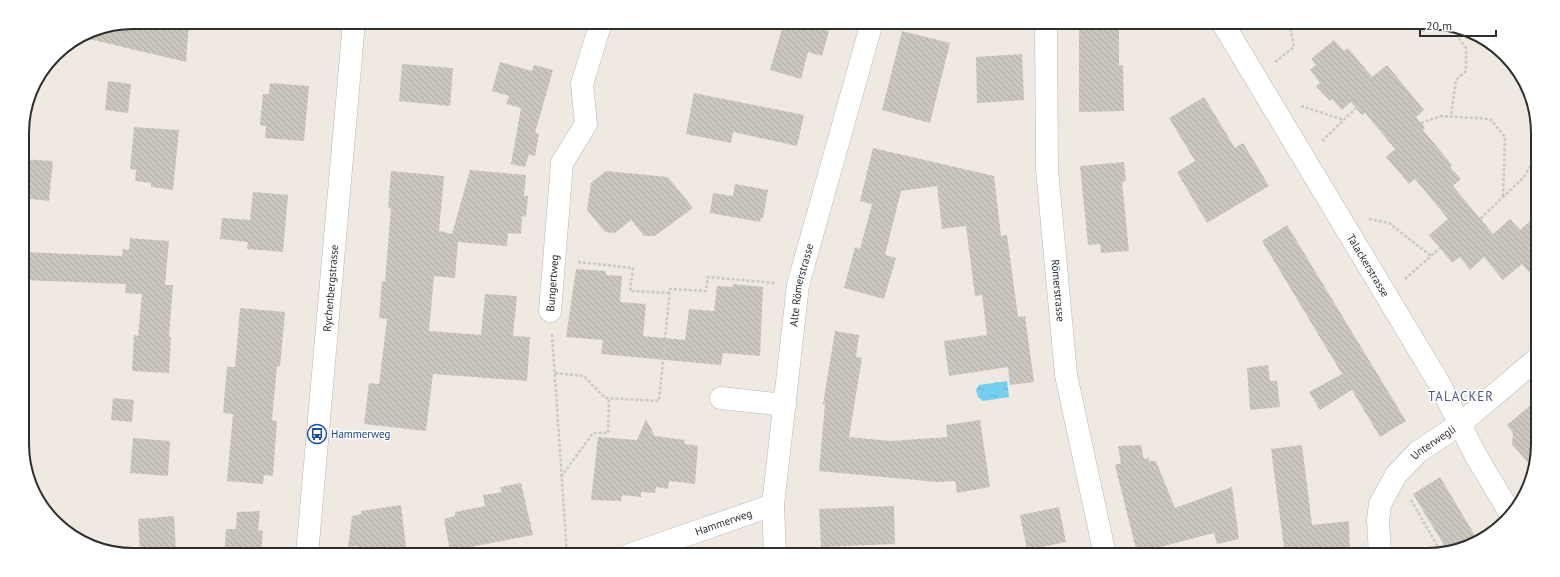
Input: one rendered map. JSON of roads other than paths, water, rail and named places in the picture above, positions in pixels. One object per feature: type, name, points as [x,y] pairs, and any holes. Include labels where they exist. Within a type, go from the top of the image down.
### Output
[{"type":"street","name":"Rychenbergstrasse","points":[[308,548],[353,29]]},
{"type":"street","name":"Bungertweg","points":[[550,311],[562,163],[586,124],[582,84],[599,29]]},
{"type":"street","name":"Alte Römerstrasse","points":[[775,548],[773,506],[798,284],[870,29]]},
{"type":"street","name":"Römerstrasse","points":[[1046,29],[1047,169],[1066,375],[1103,548]]},
{"type":"street","name":"Talackerstrasse","points":[[1226,29],[1440,383],[1476,456],[1509,509]]},
{"type":"street","name":"Unterwegli","points":[[1380,548],[1378,520],[1380,504],[1396,475],[1418,452],[1460,424],[1531,364]]},
{"type":"street","points":[[721,398],[784,405]]},
{"type":"street","name":"Hammerweg","points":[[650,548],[773,506]]},
{"type":"water","points":[[1007,381],[1009,397],[983,401],[978,397],[976,390],[979,385]]},
{"type":"place","name":"Hammerweg","points":[[317,434]]},
{"type":"district","name":"TALACKER","points":[[1461,396]]}]
